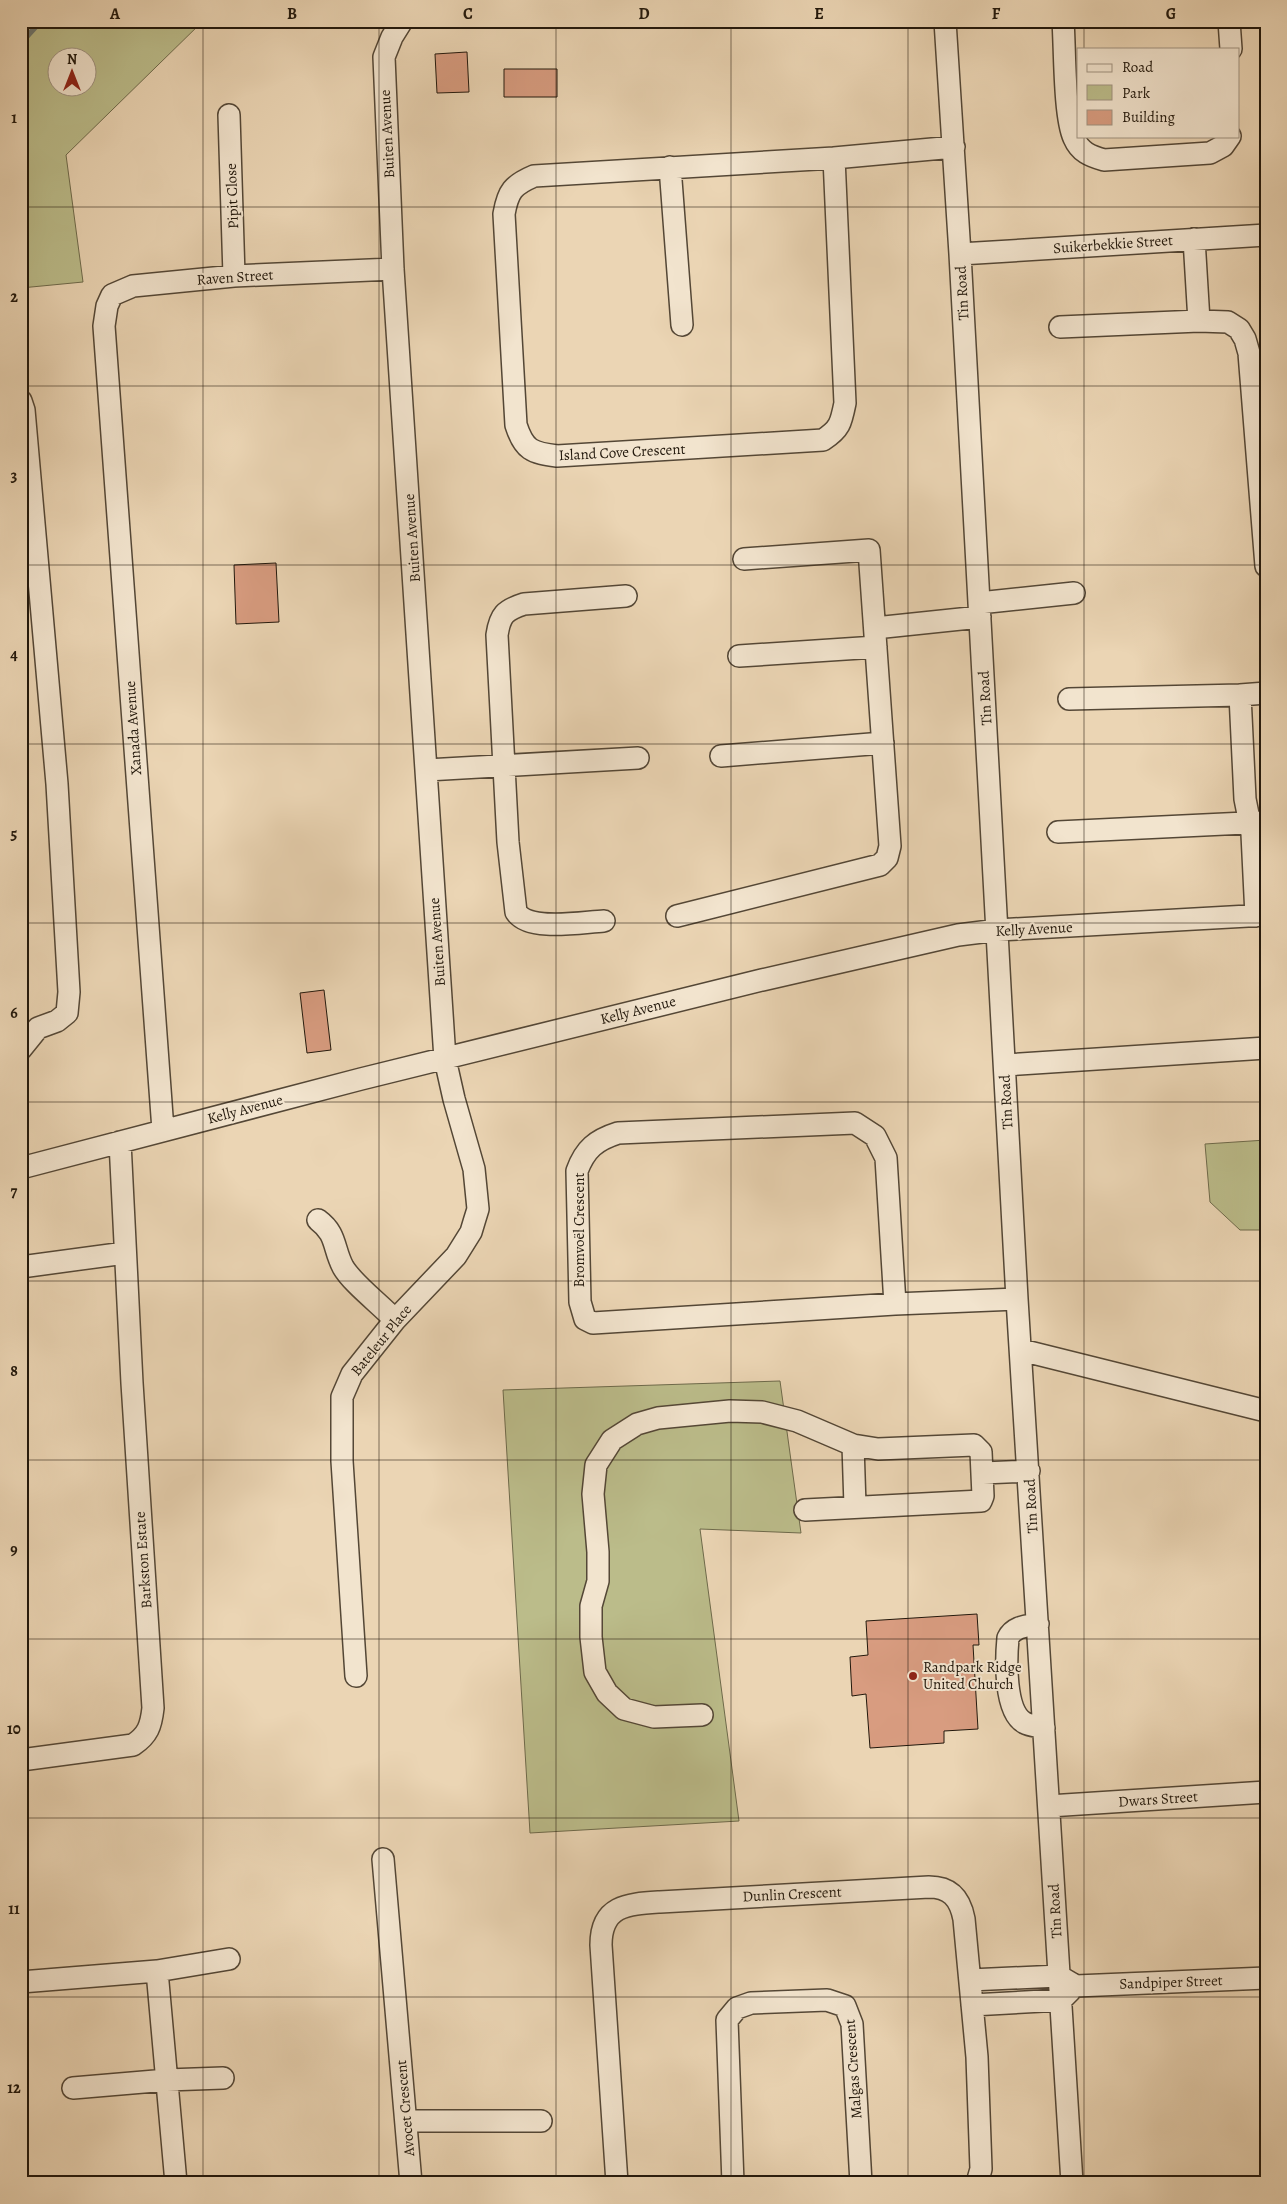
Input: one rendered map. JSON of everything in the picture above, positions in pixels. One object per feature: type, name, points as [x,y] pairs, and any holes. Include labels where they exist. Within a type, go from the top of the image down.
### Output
[{"type":"street","name":"Buiten Avenue","points":[[402,21],[392,36],[384,57],[393,269],[445,1059]]},
{"type":"street","name":"Tin Road","points":[[945,21],[954,147],[1017,1299],[1049,1806],[1065,1987],[1072,2183]]},
{"type":"street","points":[[1063,21],[1069,116],[1073,137],[1088,156],[1104,160],[1210,153],[1223,146],[1229,138]]},
{"type":"street","points":[[1229,21],[1231,48]]},
{"type":"street","name":"Pipit Close","points":[[229,115],[234,276]]},
{"type":"street","name":"Island Cove Crescent","points":[[834,158],[845,403],[841,423],[834,432],[823,440],[557,456],[540,454],[521,440],[516,425],[504,214],[506,198],[512,189],[534,176],[834,158],[954,147]]},
{"type":"street","points":[[670,167],[682,325]]},
{"type":"street","name":"Suikerbekkie Street","points":[[960,254],[1266,235]]},
{"type":"street","points":[[1194,239],[1199,321]]},
{"type":"street","name":"Raven Street","points":[[104,326],[106,306],[112,295],[122,289],[133,286],[234,276],[393,269]]},
{"type":"street","points":[[1060,327],[1199,321],[1228,322],[1239,329],[1245,339],[1249,353],[1266,566]]},
{"type":"street","name":"Xanada Avenue","points":[[104,326],[163,1130]]},
{"type":"street","points":[[21,401],[24,410],[57,784],[69,992],[68,1013],[57,1021],[38,1028],[21,1049]]},
{"type":"street","points":[[676,916],[880,864],[887,858],[890,846],[869,550],[744,559]]},
{"type":"street","points":[[739,656],[876,638],[980,610],[1074,593]]},
{"type":"street","points":[[604,921],[536,924],[524,920],[516,912],[508,842],[496,635],[499,620],[512,608],[524,604],[626,596]]},
{"type":"street","points":[[1070,699],[1266,693]]},
{"type":"street","points":[[1240,695],[1246,804],[1257,822],[1252,839],[1261,915]]},
{"type":"street","points":[[721,756],[883,743]]},
{"type":"street","points":[[427,770],[638,758]]},
{"type":"street","points":[[1058,832],[1257,822]]},
{"type":"street","name":"Kelly Avenue","points":[[21,1168],[163,1130],[762,980],[958,935],[998,930],[1261,915]]},
{"type":"street","points":[[1004,1066],[1266,1048]]},
{"type":"street","name":"Bateleur Place","points":[[356,1676],[342,1461],[342,1397],[352,1374],[396,1320],[456,1256],[472,1232],[478,1209],[473,1163],[454,1099],[445,1059]]},
{"type":"street","name":"Bromvoël Crescent","points":[[895,1304],[886,1158],[875,1136],[855,1123],[618,1133],[601,1139],[584,1153],[578,1171],[578,1286],[581,1312],[585,1319],[593,1323],[895,1304],[1017,1299]]},
{"type":"street","name":"Barkston Estate","points":[[21,1760],[133,1745],[145,1737],[152,1723],[120,1142]]},
{"type":"street","points":[[318,1220],[329,1230],[343,1267],[396,1320]]},
{"type":"street","points":[[21,1267],[125,1254]]},
{"type":"street","points":[[1021,1350],[1266,1411]]},
{"type":"street","points":[[702,1715],[654,1717],[624,1709],[607,1693],[595,1672],[591,1637],[591,1606],[598,1581],[598,1552],[593,1494],[596,1465],[612,1440],[637,1424],[658,1418],[712,1412],[762,1412],[797,1421],[853,1445],[878,1449],[974,1445],[981,1452],[983,1473],[983,1496],[981,1501],[805,1510]]},
{"type":"street","points":[[853,1445],[855,1506]]},
{"type":"street","points":[[983,1473],[1029,1471]]},
{"type":"street","points":[[1038,1624],[1017,1628],[1011,1632],[1008,1638],[1010,1696],[1013,1711],[1018,1717],[1026,1723],[1044,1728]]},
{"type":"street","name":"Dwars Street","points":[[1049,1806],[1266,1792]]},
{"type":"street","name":"Avocet Crescent","points":[[383,1859],[411,2183]]},
{"type":"street","name":"Dunlin Crescent","points":[[617,2183],[601,1945],[601,1932],[606,1920],[613,1912],[622,1907],[636,1904],[660,1902],[940,1887],[948,1890],[962,1906],[977,2057],[981,2169],[977,2183]]},
{"type":"street","points":[[21,1982],[158,1970],[229,1959]]},
{"type":"street","points":[[158,1970],[176,2183]]},
{"type":"street","name":"Sandpiper Street","points":[[1065,1987],[1266,1978]]},
{"type":"street","points":[[970,1980],[1065,1987]]},
{"type":"street","points":[[972,2005],[1065,1987]]},
{"type":"street","name":"Malgas Crescent","points":[[733,2183],[727,2020],[737,2008],[751,2003],[827,2000],[845,2006],[852,2024],[861,2183]]},
{"type":"street","points":[[73,2088],[166,2080],[223,2078]]},
{"type":"street","points":[[406,2121],[541,2121]]},
{"type":"green space","points":[[21,21],[203,21],[66,155],[83,282],[21,288]]},
{"type":"green space","points":[[1266,1140],[1266,1230],[1240,1230],[1210,1202],[1205,1144]]},
{"type":"green space","points":[[780,1381],[801,1533],[700,1529],[739,1821],[530,1833],[503,1390]]},
{"type":"building","points":[[467,52],[469,92],[437,93],[435,54]]},
{"type":"building","points":[[504,69],[557,69],[557,97],[504,97]]},
{"type":"building","points":[[276,563],[279,622],[236,624],[234,565]]},
{"type":"building","points":[[324,990],[331,1050],[307,1053],[300,993]]},
{"type":"building","name":"Randpark Ridge United Church","points":[[977,1614],[979,1645],[973,1645],[978,1729],[944,1731],[944,1743],[870,1748],[866,1694],[852,1696],[850,1657],[868,1655],[866,1621]]},
{"type":"waterway","points":[[21,43],[41,21]]},
{"type":"place","name":"Randpark Ridge United Church","points":[[913,1676]]}]
